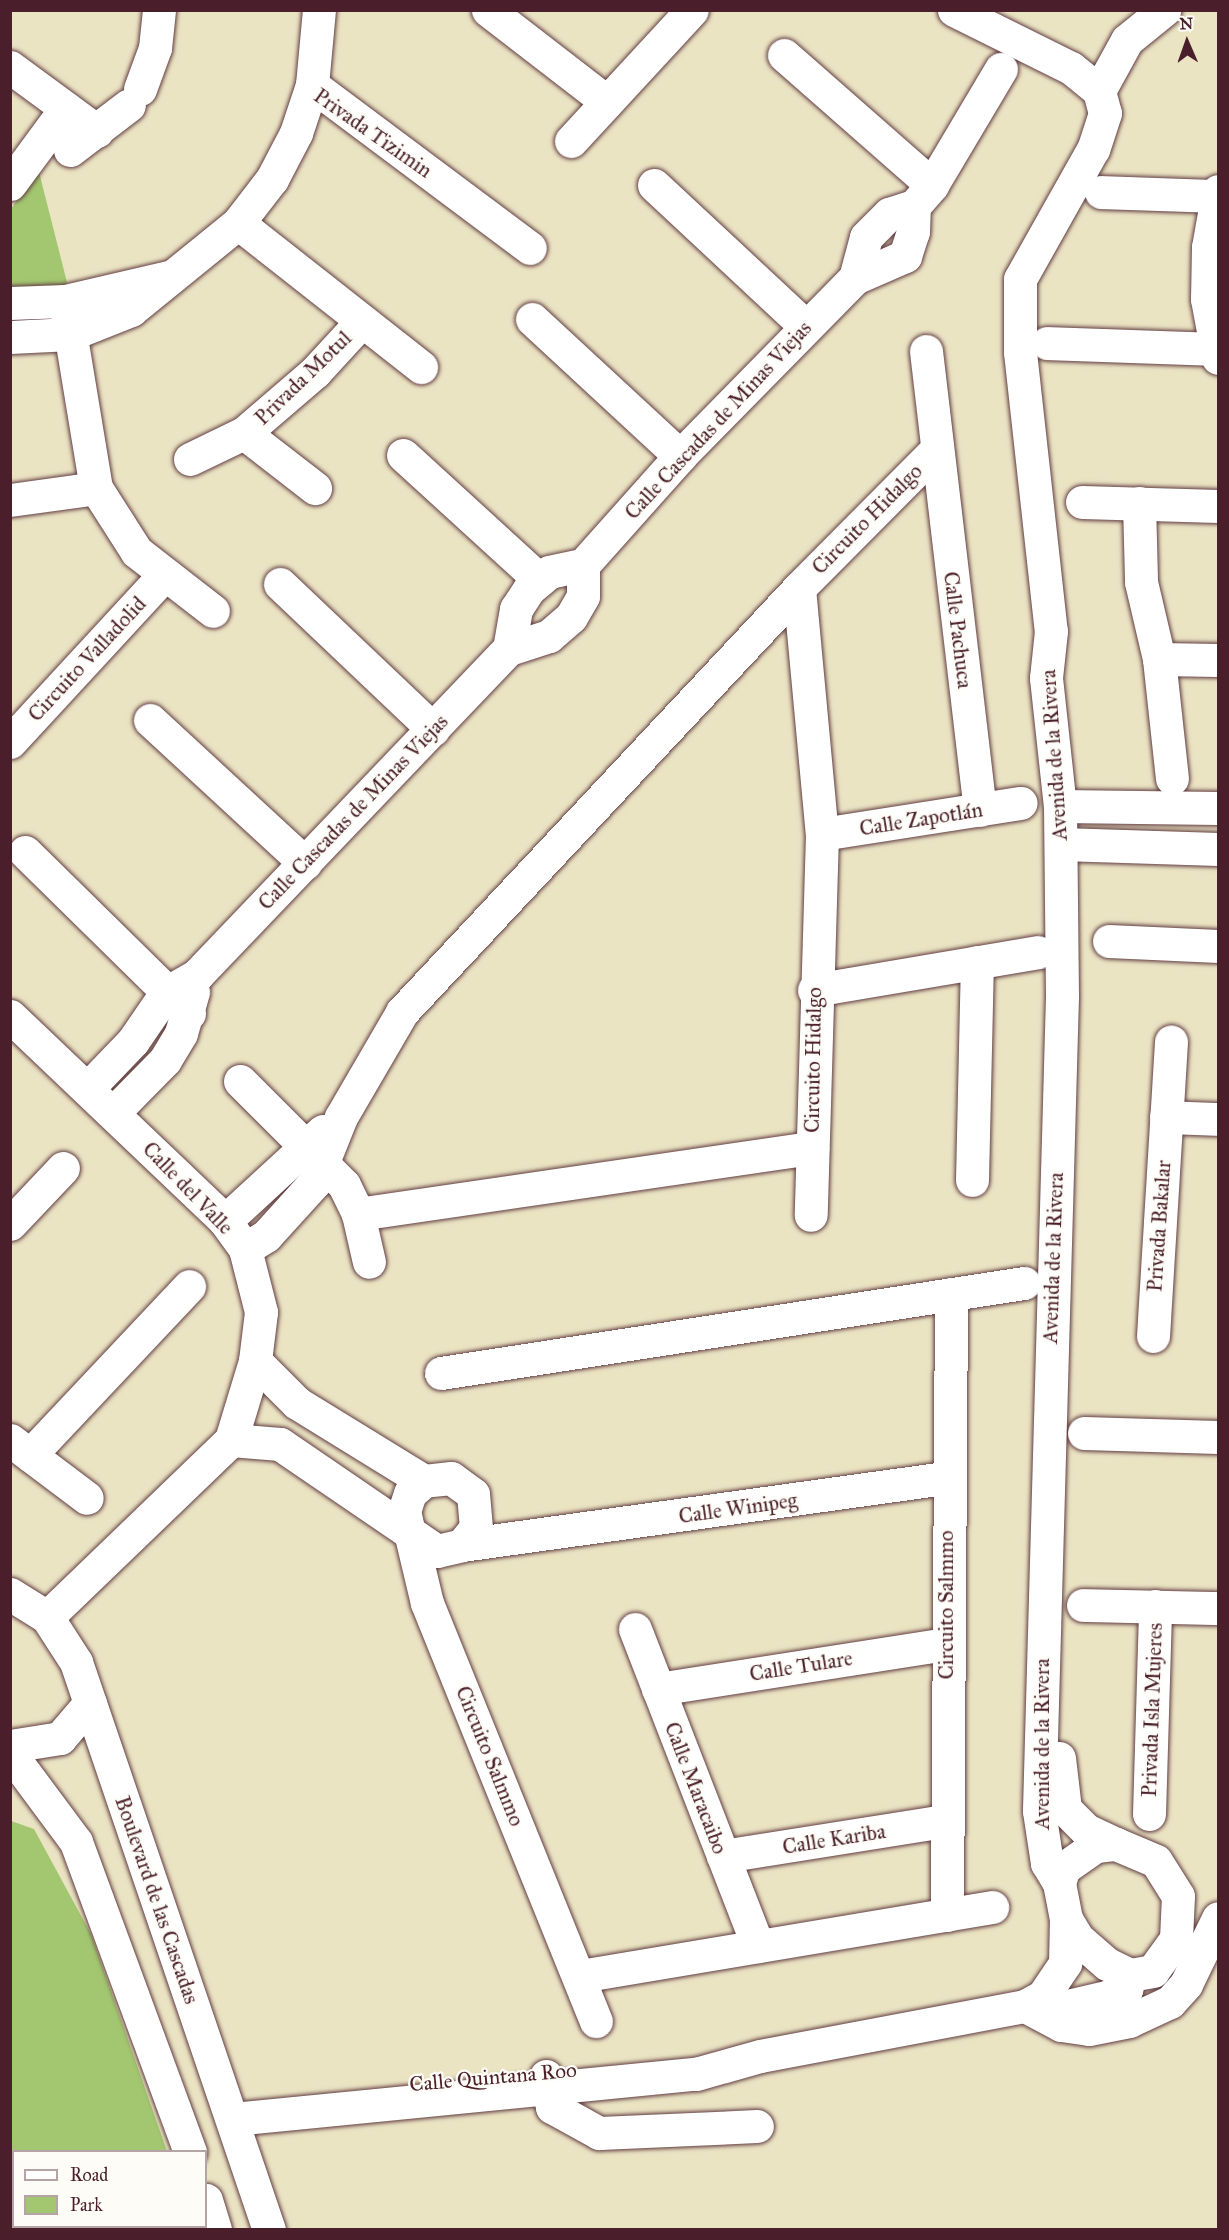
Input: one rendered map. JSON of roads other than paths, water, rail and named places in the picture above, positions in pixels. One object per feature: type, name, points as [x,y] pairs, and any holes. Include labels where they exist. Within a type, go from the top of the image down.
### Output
[{"type":"street","points":[[70,150],[97,131],[134,97],[155,48],[159,10]]},
{"type":"street","points":[[312,85],[319,10]]},
{"type":"street","points":[[571,141],[692,10]]},
{"type":"street","name":"Avenida de la Rivera","points":[[954,10],[1005,55],[1029,64],[1074,91],[1085,116],[1003,273],[1007,322],[1034,347]]},
{"type":"street","points":[[1099,91],[1127,40],[1164,10]]},
{"type":"street","points":[[508,16],[607,102]]},
{"type":"street","name":"Avenida de la Rivera","points":[[1005,55],[1035,48],[1099,91],[1105,113],[1093,149],[1020,279],[1034,347],[1051,631],[1073,712],[1071,996],[1051,1629],[1039,1811],[1047,1863],[1059,1883]]},
{"type":"street","points":[[784,55],[923,195],[1005,55]]},
{"type":"street","points":[[10,67],[97,131]]},
{"type":"street","name":"Privada Tizimin","points":[[168,277],[238,223],[272,179],[296,133],[312,85],[530,248]]},
{"type":"street","points":[[10,184],[66,108]]},
{"type":"street","points":[[654,185],[804,326]]},
{"type":"street","points":[[1034,347],[1217,353],[1207,299],[1218,194],[1101,192]]},
{"type":"street","name":"Calle Cascadas de Minas Viejas","points":[[88,1088],[133,1041],[178,1003],[197,975],[509,649],[549,636],[571,617],[583,596],[584,565],[680,456],[804,326],[855,278],[866,237],[890,214],[923,195]]},
{"type":"street","name":"Privada Motul","points":[[238,223],[421,367]]},
{"type":"street","points":[[10,303],[65,301],[168,277]]},
{"type":"street","points":[[10,337],[71,334],[131,310],[168,277]]},
{"type":"street","points":[[65,301],[96,488],[137,552],[213,611]]},
{"type":"street","points":[[532,319],[680,456]]},
{"type":"street","name":"Privada Motul","points":[[190,459],[244,434],[315,372],[361,322]]},
{"type":"street","name":"Calle Pachuca","points":[[927,351],[935,451],[980,810]]},
{"type":"street","name":"Privada Motul","points":[[244,434],[315,488]]},
{"type":"street","name":"Circuito Hidalgo","points":[[225,1221],[316,1152],[341,1117],[402,1012],[799,588],[935,451]]},
{"type":"street","points":[[403,455],[538,579]]},
{"type":"street","points":[[10,500],[96,488]]},
{"type":"street","points":[[1082,502],[1218,506]]},
{"type":"street","points":[[1139,503],[1141,582],[1159,658],[1172,778]]},
{"type":"street","points":[[509,649],[516,609],[538,579],[567,565],[584,565]]},
{"type":"street","name":"Circuito Valladolid","points":[[10,742],[164,575]]},
{"type":"street","points":[[280,584],[433,729]]},
{"type":"street","name":"Circuito Hidalgo","points":[[358,1214],[812,1148],[814,990],[822,834],[799,588]]},
{"type":"street","points":[[1159,658],[1218,660]]},
{"type":"street","points":[[150,720],[305,862]]},
{"type":"street","name":"Calle Zapotlán","points":[[822,834],[1021,803]]},
{"type":"street","points":[[1071,805],[1203,808],[1184,847]]},
{"type":"street","points":[[1071,844],[1218,849]]},
{"type":"street","points":[[25,852],[178,1003],[165,1060],[113,1113]]},
{"type":"street","points":[[1109,941],[1218,946]]},
{"type":"street","points":[[814,990],[1038,952]]},
{"type":"street","points":[[972,1180],[977,962]]},
{"type":"street","name":"Calle del Valle","points":[[10,1016],[225,1221],[245,1249],[261,1312],[255,1361],[231,1440],[47,1617]]},
{"type":"street","name":"Privada Bakalar","points":[[1153,1336],[1171,1042]]},
{"type":"street","points":[[240,1081],[316,1152],[358,1214],[369,1262]]},
{"type":"street","points":[[1166,1117],[1218,1119]]},
{"type":"street","points":[[811,1215],[812,1148]]},
{"type":"street","name":"Circuito Hidalgo","points":[[245,1249],[266,1236],[315,1182],[316,1152]]},
{"type":"street","points":[[10,1224],[63,1168]]},
{"type":"street","points":[[441,1373],[1024,1283]]},
{"type":"street","points":[[87,1498],[20,1447],[189,1286]]},
{"type":"street","name":"Circuito Salmmo","points":[[946,1915],[945,1644],[951,1294]]},
{"type":"street","points":[[255,1361],[297,1403],[424,1481]]},
{"type":"street","points":[[280,1444],[297,1403]]},
{"type":"street","points":[[1084,1433],[1218,1437]]},
{"type":"street","points":[[231,1440],[280,1444],[437,1551],[457,1547]]},
{"type":"street","points":[[409,1532],[404,1511],[410,1493],[424,1481],[451,1478],[473,1494],[478,1506],[476,1528],[457,1547],[427,1603]]},
{"type":"street","name":"Calle Winipeg","points":[[457,1547],[947,1478]]},
{"type":"street","points":[[478,1506],[529,1538]]},
{"type":"street","name":"Circuito Salmmo","points":[[409,1532],[427,1603],[580,1976],[596,2021]]},
{"type":"street","name":"Boulevard de las Cascadas","points":[[10,1594],[47,1617],[67,1642],[90,1703],[269,2229]]},
{"type":"street","name":"Privada Isla Mujeres","points":[[1083,1605],[1218,1608]]},
{"type":"street","name":"Privada Isla Mujeres","points":[[1149,1814],[1155,1606]]},
{"type":"street","name":"Calle Maracaibo","points":[[635,1629],[758,1946]]},
{"type":"street","name":"Avenida de la Rivera","points":[[1051,1629],[1059,1793],[1065,1809],[1081,1826],[1116,1844]]},
{"type":"street","name":"Calle Tulare","points":[[658,1689],[945,1644]]},
{"type":"street","points":[[10,1746],[60,1738],[90,1703]]},
{"type":"street","points":[[10,1753],[25,1785],[76,1842],[190,2150]]},
{"type":"street","name":"Calle Kariba","points":[[723,1856],[945,1821]]},
{"type":"street","points":[[1116,1844],[1156,1861],[1178,1896],[1176,1939],[1166,1958],[1153,1971],[1130,1975],[1094,1954],[1066,1919],[1059,1883],[1064,1868],[1078,1854],[1116,1844]]},
{"type":"street","points":[[580,1976],[992,1907]]},
{"type":"street","points":[[1025,2006],[1061,2025],[1089,2029],[1129,2021],[1170,2002],[1186,1984],[1218,1918]]},
{"type":"street","name":"Calle Quintana Roo","points":[[1025,2006],[1043,1996],[1065,1963],[1066,1919]]},
{"type":"street","name":"Calle Quintana Roo","points":[[229,2109],[592,2078],[694,2056],[760,2056],[1025,2006],[1064,2007],[1126,1990],[1130,1975]]},
{"type":"street","points":[[580,2123],[595,2104],[592,2078]]},
{"type":"street","points":[[546,2083],[552,2107],[599,2133],[757,2126]]},
{"type":"street","points":[[207,2203],[215,2229]]}]
